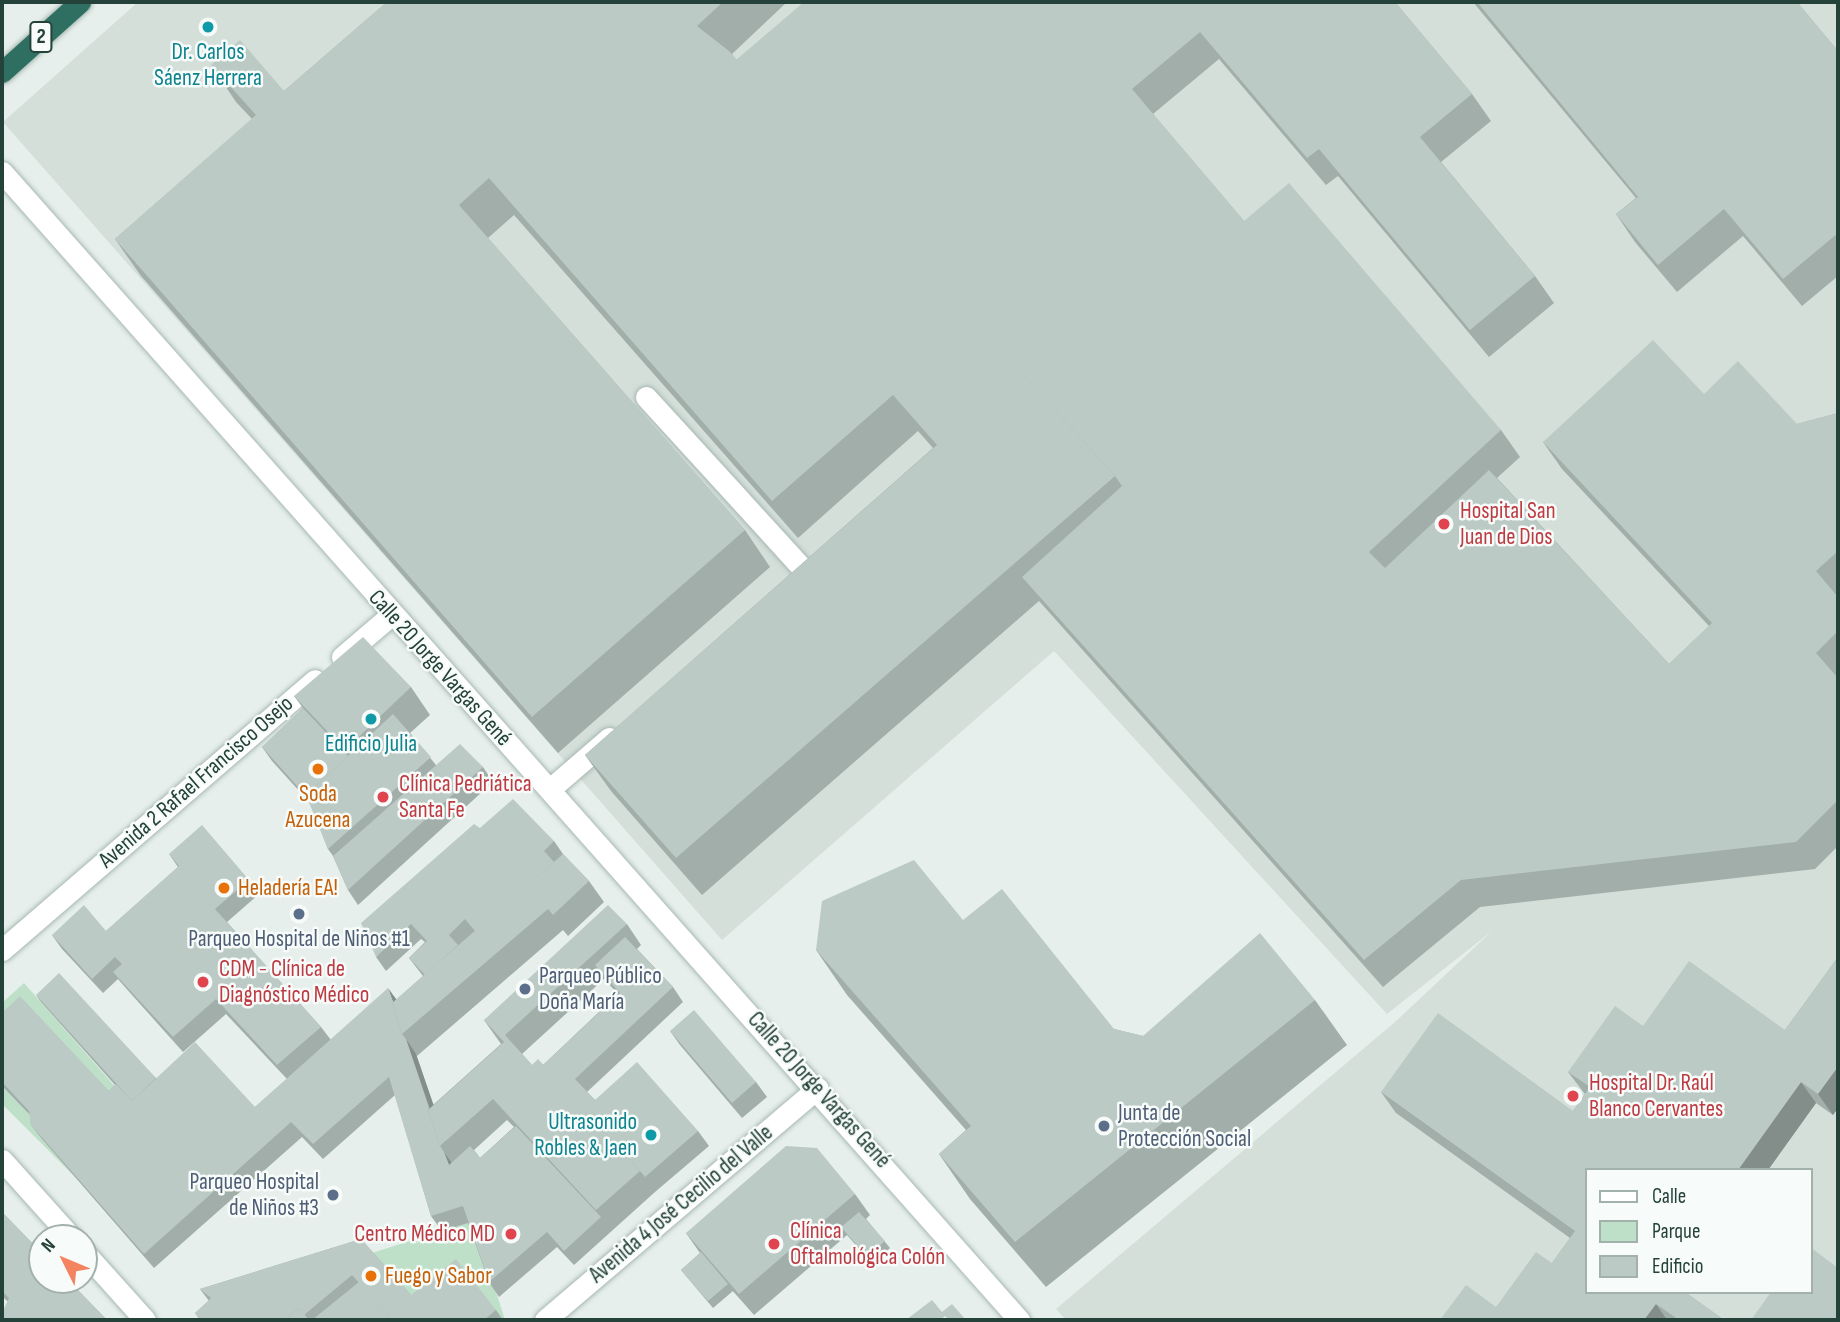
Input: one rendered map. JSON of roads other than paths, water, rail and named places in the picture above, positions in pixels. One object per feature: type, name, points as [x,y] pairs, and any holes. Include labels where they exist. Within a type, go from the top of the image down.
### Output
[{"type":"highway","name":"2","points":[[2,72],[80,2]]},
{"type":"street","name":"Calle 20 Jorge Vargas Gené","points":[[2,172],[391,615],[818,1088],[1019,1320]]},
{"type":"street","points":[[646,397],[804,570]]},
{"type":"street","points":[[783,588],[824,552]]},
{"type":"street","name":"Avenida 2 Rafael Francisco Osejo","points":[[2,950],[391,615]]},
{"type":"street","points":[[550,789],[624,725]]},
{"type":"street","name":"Avenida 4 José Cecilio del Valle","points":[[545,1320],[818,1088]]},
{"type":"street","points":[[2,1160],[59,1224]]},
{"type":"street","points":[[98,1268],[145,1320]]},
{"type":"place","name":"Dr. Carlos Sáenz Herrera","points":[[208,27]]},
{"type":"place","name":"Hospital San Juan de Dios","points":[[1444,524]]},
{"type":"place","name":"Edificio Julia","points":[[371,719]]},
{"type":"place","name":"Soda Azucena","points":[[318,769]]},
{"type":"place","name":"Clínica Pedriática Santa Fe","points":[[383,797]]},
{"type":"place","name":"Heladería EA!","points":[[224,888]]},
{"type":"place","name":"Parqueo Hospital de Niños #1","points":[[299,914]]},
{"type":"place","name":"CDM - Clínica de Diagnóstico Médico","points":[[203,982]]},
{"type":"place","name":"Parqueo Público Doña María","points":[[525,989]]},
{"type":"place","name":"Hospital Dr. Raúl Blanco Cervantes","points":[[1573,1096]]},
{"type":"place","name":"Junta de Protección Social","points":[[1104,1126]]},
{"type":"place","name":"Ultrasonido Robles & Jaen","points":[[651,1135]]},
{"type":"place","name":"Parqueo Hospital de Niños #3","points":[[333,1195]]},
{"type":"place","name":"Centro Médico MD","points":[[511,1234]]},
{"type":"place","name":"Clínica Oftalmológica Colón","points":[[774,1244]]},
{"type":"place","name":"Fuego y Sabor","points":[[371,1276]]}]
